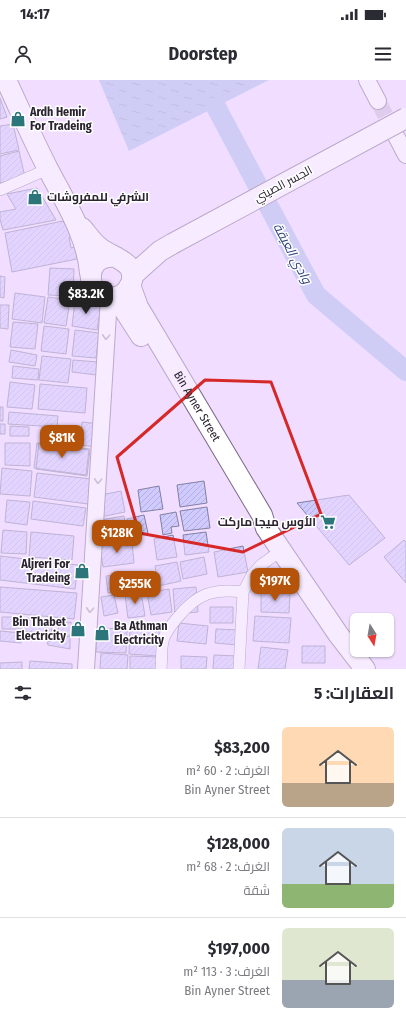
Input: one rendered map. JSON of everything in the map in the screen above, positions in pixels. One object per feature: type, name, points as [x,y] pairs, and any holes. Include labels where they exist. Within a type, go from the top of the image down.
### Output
[{"type":"highway","points":[[6,80],[48,169],[74,218],[86,253],[92,287],[102,296],[112,298],[122,295],[127,290],[125,269],[92,241],[74,218]]},
{"type":"highway","name":"الجسر الصيني","points":[[125,269],[406,118]]},
{"type":"highway","points":[[90,274],[97,262],[103,258],[110,257],[125,269]]},
{"type":"highway","name":"Bin Ayner Street","points":[[125,269],[138,307],[262,515],[266,528],[338,634],[365,669]]},
{"type":"highway","name":"Bin Ayner Street","points":[[112,298],[146,344],[254,520],[266,528]]},
{"type":"street","points":[[367,80],[378,101]]},
{"type":"street","points":[[396,136],[406,155]]},
{"type":"street","points":[[0,190],[48,169]]},
{"type":"street","points":[[86,669],[112,298]]},
{"type":"street","points":[[239,669],[243,592],[252,575],[282,550]]},
{"type":"street","points":[[161,669],[163,640],[171,625],[186,607],[209,593],[226,589],[243,592]]},
{"type":"highlighted area","points":[[205,380],[271,382],[321,514],[243,552],[139,533],[117,457]]},
{"type":"water","points":[[99,80],[269,80],[129,151]]},
{"type":"building","points":[[0,98],[7,117],[0,119]]},
{"type":"building","points":[[13,124],[19,150],[0,154],[0,126]]},
{"type":"building","points":[[19,151],[25,177],[0,183],[0,156]]},
{"type":"building","points":[[37,188],[56,220],[3,230],[0,212],[16,209],[7,194]]},
{"type":"building","points":[[63,221],[73,237],[69,237],[71,248],[75,247],[77,259],[12,272],[5,233]]},
{"type":"building","points":[[50,268],[74,269],[73,296],[48,295]]},
{"type":"building","points":[[0,276],[5,277],[4,298],[0,297]]},
{"type":"building","points":[[77,282],[89,283],[100,301],[75,299]]},
{"type":"building","points":[[15,293],[45,297],[42,323],[12,319]]},
{"type":"building","points":[[48,297],[70,300],[66,326],[44,323]]},
{"type":"building","points":[[75,301],[101,305],[97,330],[72,326]]},
{"type":"building","points":[[0,305],[9,305],[8,329],[0,328]]},
{"type":"building","points":[[13,322],[38,324],[35,349],[10,347]]},
{"type":"building","points":[[44,326],[69,329],[66,354],[41,351]]},
{"type":"building","points":[[75,330],[99,333],[96,358],[72,356]]},
{"type":"building","points":[[11,350],[37,355],[35,366],[9,362]]},
{"type":"building","points":[[42,356],[71,359],[68,383],[39,380]]},
{"type":"building","points":[[73,360],[98,362],[97,375],[72,372]]},
{"type":"building","points":[[13,366],[39,369],[38,380],[12,378]]},
{"type":"building","points":[[10,382],[35,385],[32,409],[7,407]]},
{"type":"building","points":[[40,384],[87,388],[85,413],[38,409]]},
{"type":"building","points":[[0,407],[3,407],[3,421],[0,421]]},
{"type":"building","points":[[9,412],[58,416],[57,427],[8,424]]},
{"type":"building","points":[[82,422],[108,425],[105,448],[80,445]]},
{"type":"building","points":[[0,424],[5,424],[5,434],[0,434]]},
{"type":"building","points":[[10,426],[29,427],[29,436],[10,436]]},
{"type":"building","points":[[5,443],[30,443],[30,466],[5,465]]},
{"type":"building","points":[[37,443],[89,450],[86,475],[34,468]]},
{"type":"building","points":[[39,443],[90,449],[87,476],[36,469]]},
{"type":"building","points":[[2,468],[32,471],[30,496],[0,494]]},
{"type":"building","points":[[37,473],[92,479],[88,504],[34,497]]},
{"type":"building","points":[[204,481],[207,503],[180,507],[177,485]]},
{"type":"building","points":[[159,486],[163,509],[141,512],[138,490]]},
{"type":"building","points":[[121,491],[125,512],[100,517],[96,496]]},
{"type":"building","points":[[349,495],[385,538],[349,565],[297,503]]},
{"type":"building","points":[[7,500],[30,502],[27,525],[5,522]]},
{"type":"building","points":[[33,501],[86,508],[83,526],[31,519]]},
{"type":"building","points":[[207,507],[210,528],[184,531],[180,511]]},
{"type":"building","points":[[176,512],[179,526],[171,527],[172,533],[163,535],[160,515]]},
{"type":"building","points":[[144,515],[148,533],[131,537],[127,519]]},
{"type":"building","points":[[124,516],[127,538],[98,542],[94,521]]},
{"type":"building","points":[[3,530],[27,532],[26,554],[1,553]]},
{"type":"building","points":[[31,532],[74,536],[72,560],[29,557]]},
{"type":"building","points":[[206,532],[209,552],[185,555],[183,535]]},
{"type":"building","points":[[173,535],[177,557],[157,560],[154,539]]},
{"type":"building","points":[[404,540],[406,542],[406,583],[384,557]]},
{"type":"building","points":[[132,542],[134,563],[103,567],[100,546]]},
{"type":"building","points":[[243,546],[248,572],[218,577],[214,552]]},
{"type":"building","points":[[0,556],[78,565],[75,589],[0,580]]},
{"type":"building","points":[[204,557],[207,574],[183,579],[180,562]]},
{"type":"building","points":[[177,562],[181,581],[158,586],[155,566]]},
{"type":"building","points":[[136,573],[138,590],[108,593],[106,576]]},
{"type":"building","points":[[0,587],[77,593],[74,619],[0,612]]},
{"type":"building","points":[[196,587],[198,612],[175,614],[173,589]]},
{"type":"building","points":[[169,589],[172,612],[151,615],[147,593]]},
{"type":"building","points":[[261,591],[290,592],[289,613],[261,612]]},
{"type":"building","points":[[141,592],[145,616],[128,618],[125,595]]},
{"type":"building","points":[[114,595],[118,613],[104,616],[101,597]]},
{"type":"building","points":[[210,607],[233,607],[233,623],[210,623]]},
{"type":"building","points":[[255,616],[291,618],[289,643],[253,641]]},
{"type":"building","points":[[2,617],[22,617],[22,629],[2,629]]},
{"type":"building","points":[[26,618],[53,621],[51,634],[24,631]]},
{"type":"building","points":[[71,622],[72,636],[59,637],[58,623]]},
{"type":"building","points":[[179,623],[208,626],[206,644],[177,641]]},
{"type":"building","points":[[97,628],[127,629],[126,653],[96,652]]},
{"type":"building","points":[[130,628],[159,629],[158,656],[129,654]]},
{"type":"building","points":[[216,629],[239,630],[238,645],[215,643]]},
{"type":"building","points":[[0,631],[22,633],[21,643],[0,641]]},
{"type":"building","points":[[70,636],[70,649],[48,645],[47,642]]},
{"type":"building","points":[[302,646],[325,646],[325,663],[302,663]]},
{"type":"building","points":[[261,647],[288,650],[285,669],[258,669]]},
{"type":"building","points":[[101,653],[128,655],[127,669],[100,669]]},
{"type":"building","points":[[214,655],[237,656],[237,669],[213,669]]},
{"type":"building","points":[[130,656],[160,657],[160,669],[130,669]]},
{"type":"building","points":[[181,656],[207,657],[206,669],[181,669]]},
{"type":"building","points":[[30,661],[72,664],[72,669],[29,669]]},
{"type":"building","points":[[22,662],[22,669],[0,669],[0,663]]},
{"type":"waterway","name":"وادي العيقة","points":[[216,107],[316,295],[406,371]]},
{"type":"tunnel","points":[[378,101],[396,136]]},
{"type":"place","name":"Ardh Hemir For Tradeing","points":[[18,119]]},
{"type":"place","name":"الشرفي للمفروشات","points":[[35,197]]},
{"type":"place","name":"الأوس ميجا ماركت","points":[[328,522]]},
{"type":"place","name":"Aljreri For Tradeing","points":[[82,571]]},
{"type":"place","name":"Bin Thabet Electricity","points":[[78,629]]},
{"type":"place","name":"Ba Athman Electricity","points":[[102,633]]}]
